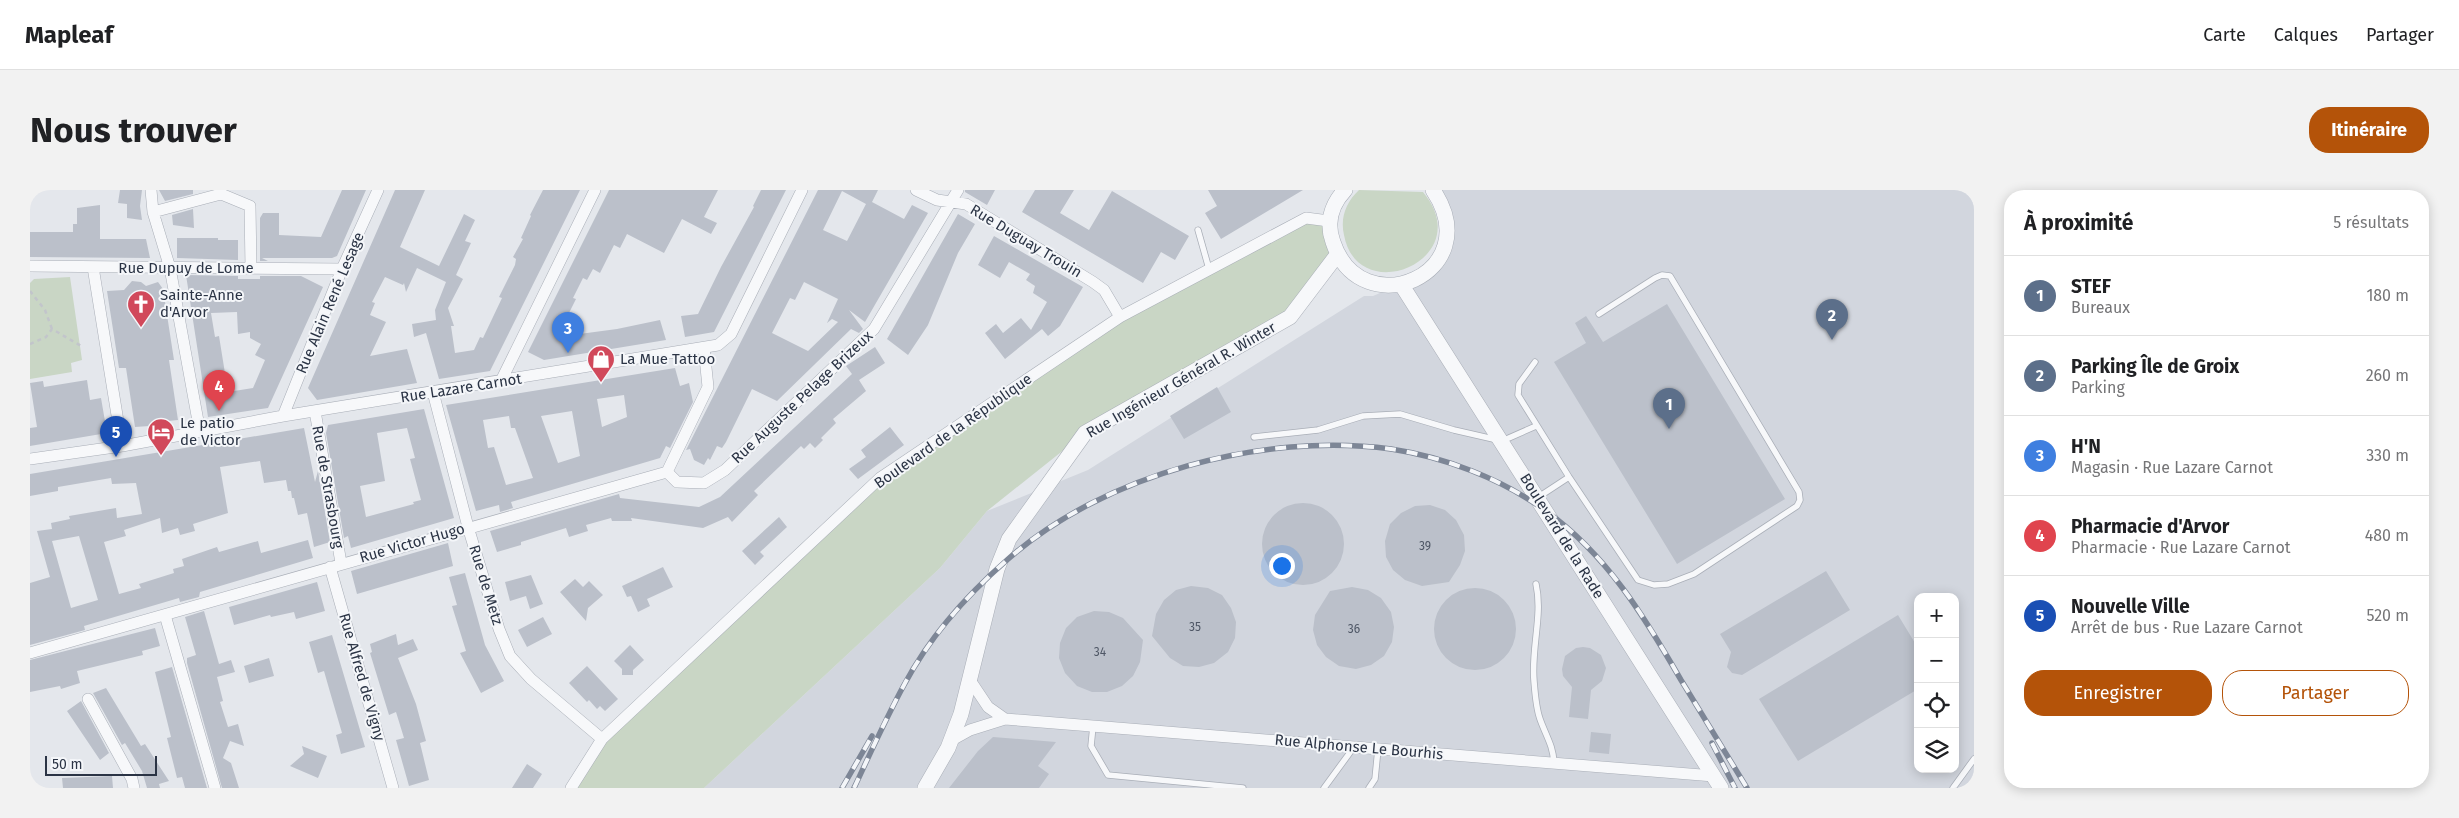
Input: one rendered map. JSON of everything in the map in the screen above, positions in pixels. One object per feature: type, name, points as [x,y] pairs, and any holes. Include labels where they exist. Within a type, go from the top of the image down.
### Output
[{"type":"street","points":[[151,190],[153,212],[170,268],[200,432]]},
{"type":"street","name":"Rue Alain René Lesage","points":[[282,416],[342,269],[378,190]]},
{"type":"street","points":[[501,381],[595,190]]},
{"type":"street","name":"Rue Lazare Carnot","points":[[30,459],[122,446],[282,416],[718,345],[731,334],[802,190]]},
{"type":"street","name":"Rue Duguay Trouin","points":[[916,190],[937,200],[966,204],[1093,282],[1104,290],[1120,316]]},
{"type":"street","name":"Rue Auguste Pelage Brizeux","points":[[668,472],[677,482],[704,483],[725,470],[874,329],[958,190]]},
{"type":"street","points":[[1345,190],[1335,205],[1329,221],[1331,237],[1337,255],[1358,277],[1368,282],[1388,286],[1401,284],[1426,273],[1439,259],[1445,248],[1448,237],[1448,223],[1445,210],[1433,190]]},
{"type":"street","points":[[153,212],[221,194],[250,206],[251,268]]},
{"type":"street","name":"Boulevard de la République","points":[[570,788],[602,739],[880,478],[1120,316],[1306,218],[1329,221]]},
{"type":"street","name":"Rue Ingénieur Général R. Winter","points":[[925,788],[952,740],[970,680],[997,569],[1008,539],[1085,433],[1290,317],[1337,255]]},
{"type":"street","name":"Rue Dupuy de Lome","points":[[30,266],[342,269]]},
{"type":"street","points":[[93,267],[122,446]]},
{"type":"street","name":"Boulevard de la Rade","points":[[1401,284],[1718,782]]},
{"type":"street","points":[[668,472],[708,387],[704,348]]},
{"type":"street","name":"Rue de Metz","points":[[432,392],[468,527],[499,629],[510,656],[531,679],[602,739]]},
{"type":"street","name":"Rue de Strasbourg","points":[[315,412],[336,565]]},
{"type":"street","name":"Rue Victor Hugo","points":[[30,653],[165,616],[468,527],[668,472]]},
{"type":"street","name":"Rue Alfred de Vigny","points":[[336,565],[393,788]]},
{"type":"street","points":[[165,616],[215,788]]},
{"type":"street","points":[[970,680],[988,706],[1005,719]]},
{"type":"street","points":[[88,698],[132,779],[134,788]]},
{"type":"street","name":"Rue Alphonse Le Bourhis","points":[[952,740],[970,730],[1005,719],[1554,763],[1718,782]]},
{"type":"lane","points":[[1198,230],[1205,248],[1209,270]]},
{"type":"lane","points":[[1534,362],[1519,384],[1518,394],[1536,426],[1638,580],[1654,585],[1668,584],[1694,574],[1797,506],[1800,500],[1799,492],[1670,276],[1662,275],[1655,278],[1599,314]]},
{"type":"lane","points":[[1254,437],[1318,430],[1363,416],[1400,414],[1502,442],[1536,426]]},
{"type":"lane","points":[[1538,498],[1569,477]]},
{"type":"lane","points":[[1536,584],[1540,602],[1532,656],[1534,681],[1540,718],[1553,747],[1554,763]]},
{"type":"lane","points":[[1093,726],[1091,746],[1108,775],[1243,788]]},
{"type":"lane","points":[[1324,788],[1354,747]]},
{"type":"lane","points":[[1369,788],[1375,779],[1378,749]]},
{"type":"lane","points":[[1952,788],[1974,759]]},
{"type":"path","points":[[30,291],[46,310],[52,329],[83,347]]},
{"type":"path","points":[[30,344],[46,337],[52,329]]},
{"type":"shaded area","points":[[1433,190],[1974,190],[1974,788],[704,788],[940,568],[987,511],[1088,470],[1364,296],[1373,296],[1401,284],[1445,248]]},
{"type":"green space","points":[[1359,190],[1423,192],[1436,216],[1436,238],[1426,255],[1410,267],[1390,272],[1370,269],[1354,257],[1344,235],[1343,222],[1347,205]]},
{"type":"green space","points":[[1306,218],[1329,221],[1337,255],[1290,317],[1085,433],[987,511],[940,568],[704,788],[571,788],[602,739],[880,478],[1120,317]]},
{"type":"green space","points":[[70,277],[82,360],[71,363],[72,372],[30,379],[30,283],[34,279]]},
{"type":"building","points":[[120,190],[142,190],[140,206],[142,220],[127,218],[127,204],[118,203]]},
{"type":"building","points":[[159,190],[193,190],[193,194],[165,201]]},
{"type":"building","points":[[342,190],[366,190],[337,256],[332,258],[262,258],[268,261],[260,261],[260,218],[263,213],[279,213],[279,235],[321,237]]},
{"type":"building","points":[[395,190],[425,190],[400,247],[439,266],[464,214],[475,220],[465,241],[471,243],[456,275],[463,279],[448,308],[454,326],[451,326],[455,353],[474,350],[480,337],[483,338],[502,298],[499,297],[515,265],[516,259],[513,257],[523,239],[521,238],[530,215],[543,190],[580,190],[490,371],[439,379],[426,333],[414,337],[412,324],[436,320],[435,310],[446,282],[417,268],[406,292],[404,283],[403,285],[385,277],[372,302],[375,303],[370,315],[386,322],[370,356],[407,349],[417,383],[317,400],[308,388]]},
{"type":"building","points":[[609,190],[718,190],[704,217],[717,223],[711,234],[682,219],[664,253],[627,234],[620,248],[614,245],[600,273],[593,269],[587,280],[583,278],[573,298],[576,299],[557,337],[617,329],[660,320],[666,340],[544,360],[528,352]]},
{"type":"building","points":[[761,190],[786,190],[714,332],[685,337],[681,316],[698,314]]},
{"type":"building","points":[[818,190],[878,190],[872,202],[904,219],[912,205],[928,213],[865,322],[849,310],[863,329],[859,333],[851,329],[777,401],[752,389],[726,442],[722,448],[717,446],[710,460],[708,458],[704,465],[694,460],[690,449],[686,450]],"holes":[[[842,191],[866,204],[847,241],[823,230]],[[804,282],[838,299],[827,323],[832,319],[838,322],[808,351],[772,333],[790,298],[795,300]]]},
{"type":"building","points":[[965,190],[995,190],[987,205],[965,192]]},
{"type":"building","points":[[1035,190],[1074,190],[1060,213],[1089,230],[1112,191],[1189,236],[1175,260],[1161,252],[1143,283],[1022,212]]},
{"type":"building","points":[[1208,190],[1303,190],[1221,239],[1205,213],[1217,206]]},
{"type":"building","points":[[100,205],[100,239],[146,239],[150,258],[30,257],[30,232],[73,232],[73,224],[77,224],[77,208]]},
{"type":"building","points":[[193,209],[194,228],[173,225],[172,215]]},
{"type":"building","points":[[958,214],[975,224],[958,253],[928,325],[908,355],[887,339]]},
{"type":"building","points":[[994,236],[1083,287],[1060,326],[1048,336],[1042,329],[1005,359],[985,333],[996,324],[1003,333],[1021,318],[1031,330],[1047,302],[1033,293],[1035,286],[1026,280],[1030,274],[1009,262],[1000,278],[978,265]]},
{"type":"building","points":[[177,238],[238,240],[238,260],[177,258]]},
{"type":"building","points":[[186,275],[238,276],[238,279],[260,279],[260,276],[301,276],[323,287],[268,408],[208,417]],"holes":[[[237,312],[238,334],[250,332],[250,338],[261,344],[255,355],[265,360],[253,388],[228,392],[219,336],[215,337],[211,313]]]},
{"type":"building","name":"Sainte-Anne d'Arvor","points":[[132,281],[141,282],[146,286],[158,282],[163,289],[174,360],[169,360],[178,420],[168,421],[164,425],[135,427],[126,368],[119,368],[107,291],[124,290]]},
{"type":"building","points":[[1667,304],[1785,499],[1677,564],[1554,362],[1586,343],[1575,323],[1586,316],[1603,342]]},
{"type":"building","points":[[875,347],[885,363],[859,380],[866,391],[833,419],[836,423],[821,438],[823,440],[815,448],[810,443],[804,449],[801,446],[754,491],[758,495],[732,522],[728,517],[703,528],[631,518],[632,521],[612,521],[611,518],[586,525],[588,531],[569,537],[566,528],[521,542],[521,545],[497,552],[490,531],[619,494],[620,498],[699,507],[720,497],[852,374],[846,366]]},
{"type":"building","points":[[675,368],[680,386],[689,383],[693,402],[670,448],[666,446],[660,458],[511,502],[513,508],[500,512],[499,505],[476,511],[446,405]],"holes":[[[624,395],[627,417],[602,427],[597,399]],[[572,411],[580,456],[558,463],[541,416]],[[509,416],[511,428],[515,428],[533,478],[506,485],[494,447],[488,448],[483,420]]]},
{"type":"building","points":[[87,380],[90,400],[101,398],[107,433],[30,446],[30,428],[37,427],[30,383],[43,381],[44,387]]},
{"type":"building","points":[[1217,387],[1231,412],[1184,439],[1170,416]]},
{"type":"building","points":[[424,409],[454,518],[351,548],[348,536],[344,538],[326,433],[328,425]],"holes":[[[407,428],[415,458],[410,459],[421,500],[413,502],[414,504],[366,517],[360,486],[385,481],[377,433]]]},
{"type":"building","points":[[890,427],[904,445],[858,479],[849,469],[866,457],[861,450]]},
{"type":"building","points":[[304,428],[315,482],[318,471],[330,542],[314,547],[307,513],[298,515],[294,498],[292,498],[291,491],[288,491],[286,480],[264,483],[260,461],[220,467],[228,513],[193,524],[195,531],[180,535],[178,528],[162,533],[160,518],[124,530],[126,536],[104,542],[119,594],[141,588],[139,584],[174,573],[173,569],[184,566],[182,559],[217,547],[219,552],[258,541],[261,553],[308,540],[313,558],[200,592],[199,597],[180,602],[179,598],[84,626],[85,630],[30,645],[30,583],[50,577],[37,531],[52,529],[51,523],[70,519],[69,516],[116,508],[117,518],[142,514],[136,483],[112,484],[111,478],[58,487],[58,491],[30,496],[30,474]],"holes":[[[79,536],[98,600],[71,608],[52,541]]]},
{"type":"building","points":[[1303,503],[1319,507],[1332,515],[1340,528],[1344,544],[1340,560],[1332,573],[1319,581],[1303,585],[1287,581],[1274,573],[1266,560],[1262,544],[1266,528],[1274,515],[1287,507]]},
{"type":"building","points":[[1430,505],[1445,510],[1456,520],[1464,535],[1465,551],[1460,565],[1449,582],[1422,586],[1405,580],[1393,570],[1386,557],[1385,541],[1390,524],[1401,513],[1415,506]]},
{"type":"building","points":[[779,517],[787,527],[760,552],[764,556],[755,565],[742,551]]},
{"type":"building","points":[[448,543],[453,566],[357,594],[351,571]]},
{"type":"building","points":[[663,567],[673,587],[647,599],[650,606],[638,612],[631,596],[627,597],[622,586]]},
{"type":"building","points":[[1826,571],[1850,610],[1742,675],[1732,673],[1727,667],[1731,652],[1720,634]]},
{"type":"building","points":[[465,573],[485,645],[504,681],[481,693],[460,653],[466,651],[452,606],[457,605],[449,577]]},
{"type":"building","points":[[531,575],[543,604],[530,609],[526,596],[510,601],[505,582]]},
{"type":"building","points":[[575,579],[583,587],[589,581],[603,595],[588,608],[586,621],[560,592]]},
{"type":"building","points":[[317,582],[325,611],[296,619],[294,612],[271,617],[270,615],[234,625],[229,607]]},
{"type":"building","points":[[1191,586],[1208,588],[1222,595],[1231,608],[1236,622],[1235,638],[1228,652],[1214,663],[1199,667],[1183,666],[1170,658],[1152,636],[1156,614],[1164,600],[1176,590]]},
{"type":"building","points":[[1352,587],[1368,590],[1381,598],[1391,612],[1394,627],[1392,642],[1384,656],[1371,665],[1356,669],[1339,666],[1326,657],[1317,645],[1313,630],[1315,615],[1330,591]]},
{"type":"building","points":[[1475,588],[1491,592],[1504,600],[1512,613],[1516,629],[1512,645],[1504,658],[1491,666],[1475,670],[1459,666],[1446,658],[1438,645],[1434,629],[1438,613],[1446,600],[1459,592]]},
{"type":"building","points":[[204,611],[219,664],[231,660],[235,672],[217,677],[223,701],[220,702],[228,727],[238,724],[244,746],[230,741],[223,758],[231,763],[239,788],[222,788],[187,663],[187,658],[196,655],[185,617]]},
{"type":"building","points":[[1094,611],[1109,612],[1123,618],[1143,640],[1140,662],[1133,676],[1122,686],[1107,692],[1092,692],[1077,686],[1065,673],[1059,658],[1060,643],[1066,628],[1077,617]]},
{"type":"building","points":[[1898,615],[1914,641],[1914,691],[1798,761],[1759,699]]},
{"type":"building","points":[[543,617],[552,634],[527,647],[518,630]]},
{"type":"building","points":[[155,628],[160,646],[142,651],[143,655],[77,671],[80,683],[61,689],[60,686],[30,692],[30,660]]},
{"type":"building","points":[[396,634],[398,645],[413,639],[418,650],[398,658],[416,704],[426,741],[420,743],[429,780],[409,786],[396,740],[404,738],[396,712],[389,715],[370,653],[372,652],[370,644]]},
{"type":"building","points":[[332,635],[365,747],[341,754],[336,735],[342,733],[324,671],[318,673],[309,642]]},
{"type":"building","points":[[630,645],[644,660],[633,670],[633,675],[622,675],[622,669],[614,661]]},
{"type":"building","points":[[1576,648],[1590,648],[1601,655],[1606,668],[1602,681],[1591,690],[1588,719],[1569,717],[1572,687],[1563,676],[1562,669],[1565,656]]},
{"type":"building","points":[[269,658],[274,676],[249,683],[244,666]]},
{"type":"building","points":[[587,666],[618,699],[605,711],[600,706],[597,709],[589,700],[587,702],[569,683]]},
{"type":"building","points":[[172,667],[207,788],[185,788],[182,777],[177,778],[167,738],[171,737],[155,672]]},
{"type":"building","points":[[106,688],[141,746],[145,744],[169,781],[159,784],[160,788],[147,788],[142,771],[125,743],[122,745],[93,693]]},
{"type":"building","points":[[81,701],[109,753],[100,760],[67,711]]},
{"type":"building","points":[[1591,732],[1611,734],[1609,754],[1589,752]]},
{"type":"building","points":[[993,737],[1056,742],[1038,766],[1049,774],[1039,788],[949,788],[978,751]]},
{"type":"building","points":[[302,746],[327,756],[318,778],[290,766],[304,754]]},
{"type":"building","points":[[527,764],[542,774],[533,788],[512,788]]},
{"type":"building","points":[[112,776],[113,788],[63,788],[62,778]]},
{"type":"railway","points":[[854,788],[884,723],[925,650],[950,618],[992,573],[1046,530],[1090,504],[1137,483],[1187,466],[1239,454],[1291,447],[1342,445],[1391,449],[1432,458],[1472,471],[1492,479],[1529,499],[1568,528],[1606,567],[1638,610],[1747,788]]},
{"type":"railway","points":[[842,788],[872,736]]},
{"type":"railway","points":[[1712,743],[1735,788]]},
{"type":"place","name":"Sainte-Anne d'Arvor","points":[[141,328]]},
{"type":"place","name":"Parking Île de Groix","points":[[1832,340]]},
{"type":"place","name":"H'N","points":[[568,353]]},
{"type":"place","name":"La Mue Tattoo","points":[[601,383]]},
{"type":"place","name":"Pharmacie d'Arvor","points":[[219,411]]},
{"type":"place","name":"STEF","points":[[1669,429]]},
{"type":"place","name":"Le patio de Victor","points":[[161,456]]},
{"type":"place","name":"Nouvelle Ville","points":[[116,457]]}]
